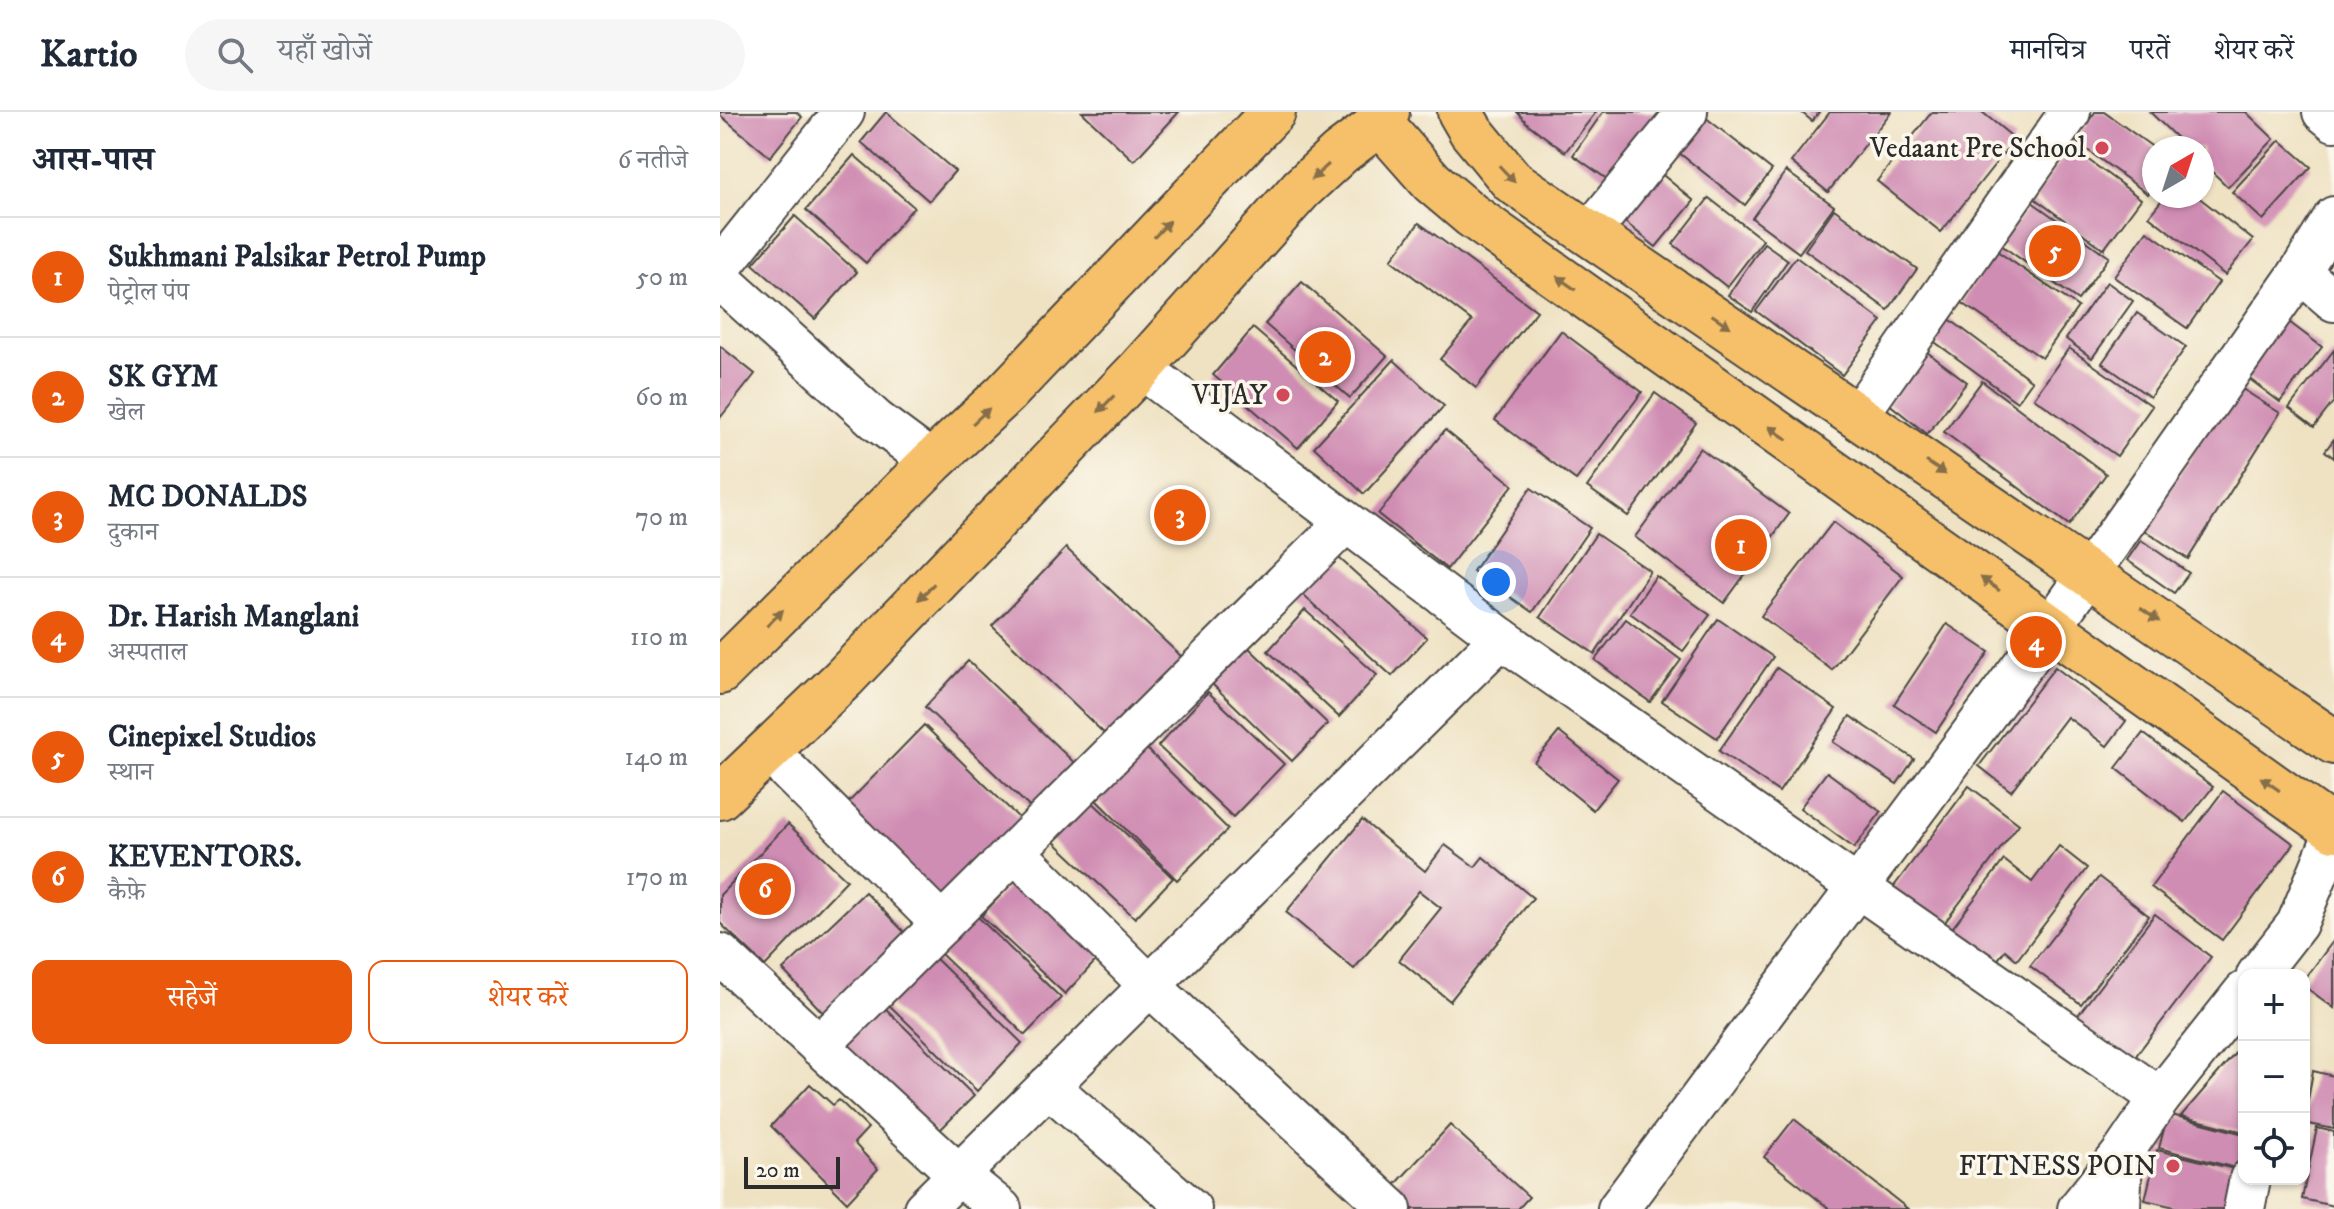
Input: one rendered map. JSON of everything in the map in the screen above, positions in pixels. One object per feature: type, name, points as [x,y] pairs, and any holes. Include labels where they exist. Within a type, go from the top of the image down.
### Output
[{"type":"main road","points":[[720,672],[1006,393],[1273,112]]},
{"type":"main road","points":[[720,797],[844,678],[1141,368],[1301,189],[1382,116],[1432,182],[1471,215],[2334,832]]},
{"type":"main road","points":[[1467,118],[1512,181],[2334,742]]},
{"type":"street","points":[[720,268],[844,112]]},
{"type":"street","points":[[1590,232],[1687,112]]},
{"type":"street","points":[[1858,415],[2070,112]]},
{"type":"street","points":[[2323,112],[2334,121]]},
{"type":"street","points":[[1618,1209],[2051,627],[2300,272],[2334,217]]},
{"type":"street","points":[[2300,272],[2334,301]]},
{"type":"street","points":[[720,279],[877,421],[932,462]]},
{"type":"street","points":[[1141,368],[1501,638],[2160,1098]]},
{"type":"street","points":[[819,1046],[1346,522]]},
{"type":"street","points":[[924,1209],[1501,638]]},
{"type":"street","points":[[768,751],[942,924]]},
{"type":"street","points":[[2289,969],[2297,924],[2334,832]]},
{"type":"street","points":[[1015,852],[1149,985],[1391,1209]]},
{"type":"street","points":[[2262,969],[2297,924]]},
{"type":"street","points":[[720,954],[958,1174],[1001,1209]]},
{"type":"street","points":[[2078,1209],[2238,1000]]},
{"type":"street","points":[[1048,1086],[1191,1209]]},
{"type":"street","points":[[2120,1209],[2122,1154]]},
{"type":"street","points":[[2244,1209],[2249,1185]]},
{"type":"building","points":[[720,112],[796,112],[802,117],[770,157]]},
{"type":"building","points":[[886,112],[955,171],[929,201],[861,142]]},
{"type":"building","points":[[1082,112],[1179,112],[1134,161]]},
{"type":"building","points":[[1517,112],[1596,112],[1565,152]]},
{"type":"building","points":[[1603,112],[1657,112],[1663,116],[1614,184],[1573,155]]},
{"type":"building","points":[[1801,112],[1819,112],[1812,121]]},
{"type":"building","points":[[1830,112],[1891,112],[1828,192],[1791,162]]},
{"type":"building","points":[[1932,112],[1982,112],[2015,139],[1941,232],[1877,181]]},
{"type":"building","points":[[2095,112],[2104,112],[2142,139],[2142,190],[2075,141]]},
{"type":"building","points":[[2150,112],[2246,112],[2274,139],[2228,187],[2214,174],[2214,136],[2175,136]]},
{"type":"building","points":[[1705,117],[1772,170],[1745,205],[1678,152]]},
{"type":"building","points":[[2280,140],[2311,167],[2263,220],[2232,192]]},
{"type":"building","points":[[2071,147],[2141,199],[2104,249],[2034,198]]},
{"type":"building","points":[[854,155],[914,207],[866,263],[806,210]]},
{"type":"building","points":[[1658,171],[1694,201],[1656,247],[1620,218]]},
{"type":"building","points":[[1786,171],[1834,206],[1799,253],[1752,218]]},
{"type":"building","points":[[1709,198],[1763,240],[1727,287],[1673,244]]},
{"type":"building","points":[[2032,202],[2109,257],[2078,300],[2001,245]]},
{"type":"building","points":[[2155,208],[2212,208],[2253,240],[2225,275],[2149,216]]},
{"type":"building","points":[[1834,209],[1917,269],[1888,310],[1805,250]]},
{"type":"building","points":[[795,216],[857,272],[815,319],[753,264]]},
{"type":"building","points":[[1419,223],[1537,311],[1476,388],[1440,359],[1472,321],[1391,260]]},
{"type":"building","points":[[2147,231],[2219,282],[2187,328],[2114,277]]},
{"type":"building","points":[[1764,243],[1788,260],[1752,312],[1728,295]]},
{"type":"building","points":[[1997,251],[2078,307],[2042,358],[1961,302]]},
{"type":"building","points":[[1796,257],[1882,321],[1842,375],[1756,311]]},
{"type":"building","points":[[1302,282],[1387,356],[1350,398],[1265,324]]},
{"type":"building","points":[[2107,282],[2133,301],[2092,358],[2066,339]]},
{"type":"building","points":[[2137,313],[2186,347],[2150,397],[2102,363]]},
{"type":"building","points":[[1948,318],[2032,381],[2017,402],[1932,340]]},
{"type":"building","points":[[2285,319],[2322,347],[2280,402],[2243,374]]},
{"type":"building","points":[[1253,328],[1338,401],[1298,448],[1213,375]]},
{"type":"building","points":[[1561,331],[1642,392],[1576,480],[1495,420]]},
{"type":"building","points":[[720,346],[755,374],[720,418]]},
{"type":"building","points":[[2069,348],[2152,406],[2117,456],[2034,398]]},
{"type":"building","points":[[2334,350],[2334,401],[2314,427],[2289,408]]},
{"type":"building","points":[[1927,352],[1967,382],[1927,434],[1888,403]]},
{"type":"building","points":[[1394,360],[1444,406],[1364,494],[1314,447]]},
{"type":"building","points":[[1982,381],[2106,474],[2069,525],[1944,432]]},
{"type":"building","points":[[2236,385],[2280,413],[2188,559],[2144,530]]},
{"type":"building","points":[[1655,393],[1696,423],[1628,516],[1587,487]]},
{"type":"building","points":[[1445,430],[1513,485],[1447,569],[1378,514]]},
{"type":"building","points":[[2334,439],[2334,458],[2325,451]]},
{"type":"building","points":[[1700,448],[1789,514],[1724,603],[1635,537]]},
{"type":"building","points":[[1531,488],[1590,528],[1532,612],[1473,571]]},
{"type":"building","points":[[1833,522],[1903,576],[1832,670],[1761,616]]},
{"type":"building","points":[[1596,534],[1650,571],[1595,654],[1540,617]]},
{"type":"building","points":[[2141,540],[2189,573],[2174,593],[2127,560]]},
{"type":"building","points":[[1066,548],[1184,659],[1109,738],[992,626]]},
{"type":"building","points":[[1328,548],[1427,638],[1392,676],[1293,586]]},
{"type":"building","points":[[1656,576],[1710,615],[1683,651],[1630,613]]},
{"type":"building","points":[[1305,610],[1377,675],[1339,717],[1268,651]]},
{"type":"building","points":[[1626,619],[1681,660],[1650,702],[1595,660]]},
{"type":"building","points":[[1718,619],[1773,657],[1717,738],[1662,701]]},
{"type":"building","points":[[1947,624],[1989,652],[1936,732],[1894,704]]},
{"type":"building","points":[[1247,646],[1328,724],[1292,761],[1211,683]]},
{"type":"building","points":[[968,661],[1085,773],[1041,818],[925,707]]},
{"type":"building","points":[[2055,667],[2126,721],[2107,746],[2067,717],[2011,791],[1979,766]]},
{"type":"building","points":[[1777,668],[1836,709],[1779,792],[1719,751]]},
{"type":"building","points":[[1208,692],[1284,764],[1233,817],[1158,746]]},
{"type":"building","points":[[1850,716],[1914,759],[1897,784],[1833,742]]},
{"type":"building","points":[[924,725],[1024,823],[941,908],[841,810]]},
{"type":"building","points":[[1559,732],[1618,779],[1593,810],[1534,762]]},
{"type":"building","points":[[2143,733],[2213,787],[2185,822],[2116,768]]},
{"type":"building","points":[[1141,743],[1228,829],[1177,880],[1090,794]]},
{"type":"building","points":[[1827,772],[1881,812],[1854,848],[1800,808]]},
{"type":"building","points":[[1969,786],[2019,824],[1939,930],[1889,893]]},
{"type":"building","points":[[2223,791],[2294,844],[2222,940],[2151,887]]},
{"type":"building","points":[[1089,799],[1173,878],[1135,918],[1051,839]]},
{"type":"building","points":[[1362,820],[1425,871],[1445,845],[1475,867],[1483,857],[1533,898],[1450,1001],[1399,960],[1441,908],[1419,891],[1354,969],[1286,912]]},
{"type":"building","points":[[788,824],[847,880],[765,966],[720,923],[720,895]]},
{"type":"building","points":[[2059,846],[2087,868],[2017,960],[2005,950],[1994,965],[1950,931],[2004,860],[2032,882]]},
{"type":"building","points":[[1020,874],[1103,953],[1065,994],[981,916]]},
{"type":"building","points":[[2099,877],[2149,916],[2081,1004],[2030,966]]},
{"type":"building","points":[[865,892],[911,939],[828,1018],[783,970]]},
{"type":"building","points":[[2155,914],[2211,957],[2131,1062],[2075,1019]]},
{"type":"building","points":[[976,915],[1061,998],[1025,1035],[940,953]]},
{"type":"building","points":[[2334,940],[2334,1008],[2310,990],[2310,972]]},
{"type":"building","points":[[928,951],[1022,1043],[977,1091],[880,996]]},
{"type":"building","points":[[875,998],[974,1096],[936,1134],[838,1037]]},
{"type":"building","points":[[2238,1050],[2238,1130],[2181,1116]]},
{"type":"building","points":[[2313,1071],[2334,1076],[2334,1129],[2310,1124]]},
{"type":"building","points":[[810,1084],[833,1105],[839,1100],[868,1128],[854,1143],[878,1169],[847,1202],[771,1126]]},
{"type":"building","points":[[2168,1114],[2238,1132],[2238,1169],[2159,1148]]},
{"type":"building","points":[[1794,1119],[1908,1209],[1830,1209],[1764,1157]]},
{"type":"building","points":[[1450,1125],[1529,1197],[1518,1209],[1399,1209],[1385,1196]]},
{"type":"building","points":[[2317,1128],[2334,1132],[2334,1206],[2302,1199],[2305,1185],[2310,1185],[2310,1161]]},
{"type":"building","points":[[2157,1150],[2238,1170],[2239,1185],[2233,1209],[2183,1209],[2145,1200]]},
{"type":"place","name":"Vedaant Pre School","points":[[2102,148]]},
{"type":"place","name":"Cinepixel Studios","points":[[2055,251]]},
{"type":"place","name":"SK GYM","points":[[1325,357]]},
{"type":"place","name":"VIJAY","points":[[1283,395]]},
{"type":"place","name":"MC DONALDS","points":[[1180,515]]},
{"type":"place","name":"Sukhmani Palsikar Petrol Pump","points":[[1741,545]]},
{"type":"place","name":"Dr. Harish Manglani","points":[[2036,642]]},
{"type":"place","name":"KEVENTORS.","points":[[765,889]]},
{"type":"place","name":"FITNESS POIN","points":[[2173,1166]]}]
